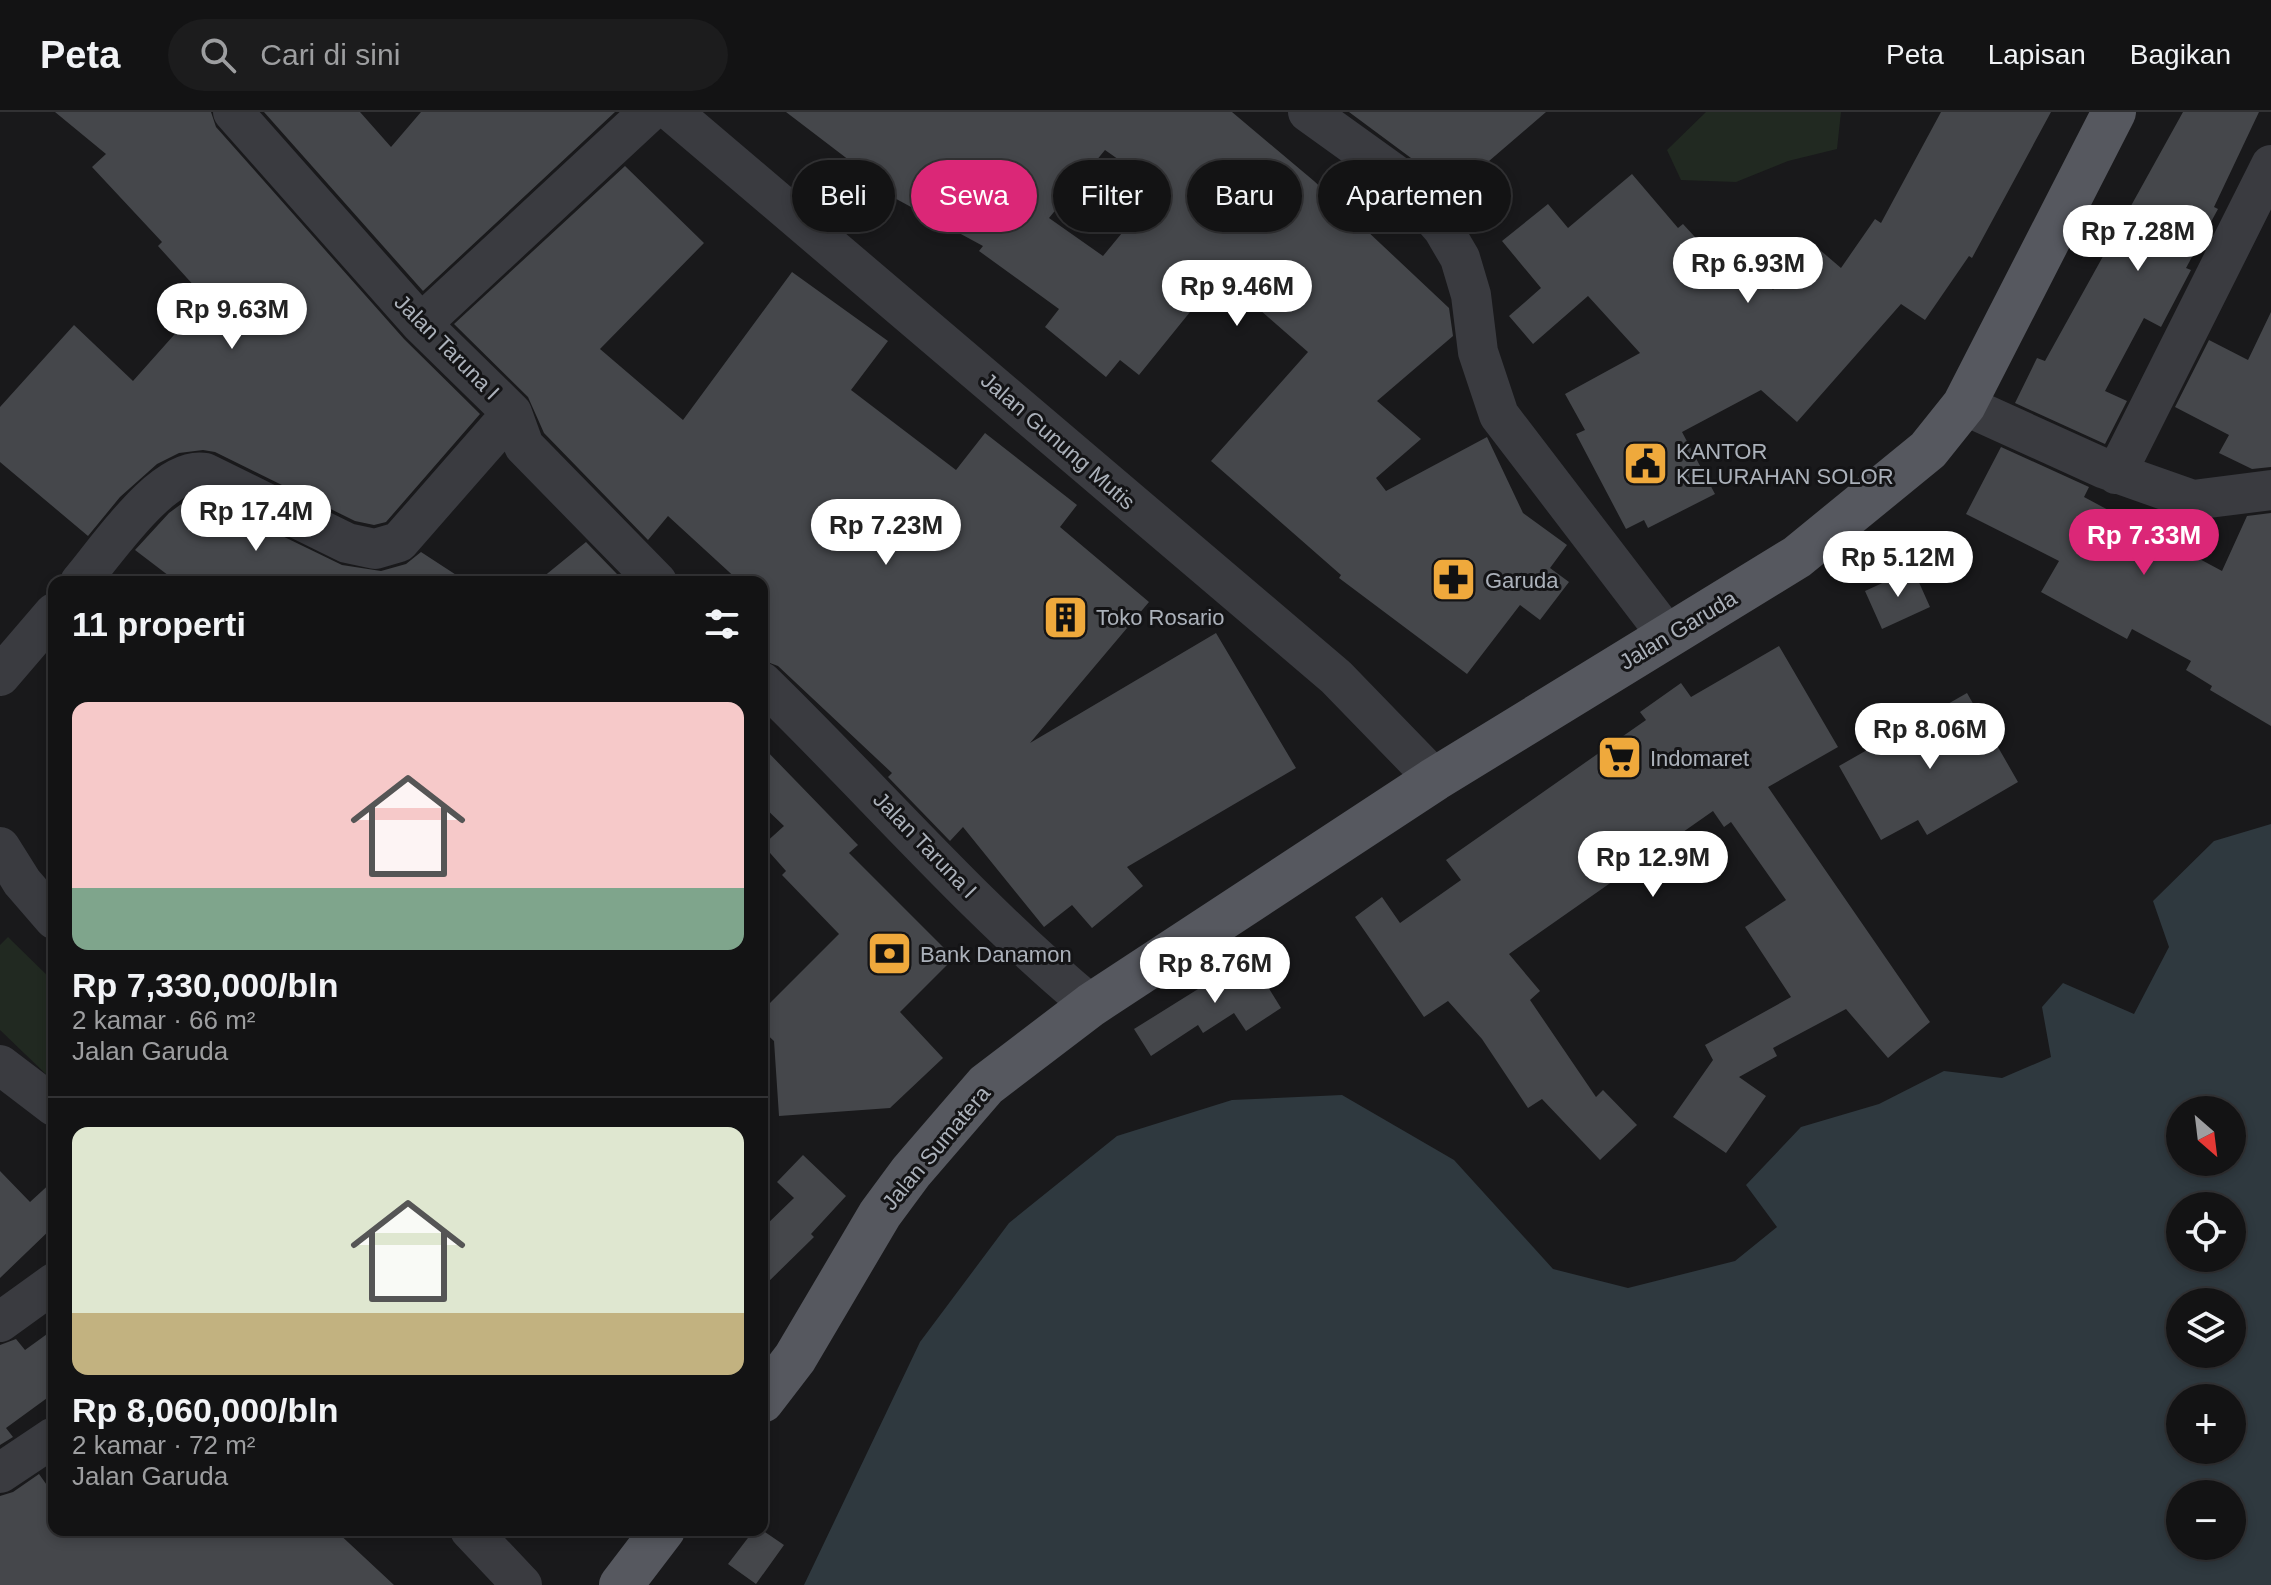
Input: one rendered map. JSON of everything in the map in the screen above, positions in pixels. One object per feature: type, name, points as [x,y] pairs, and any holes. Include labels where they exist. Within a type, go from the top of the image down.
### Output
[{"type":"main road","name":"Jalan Garuda","points":[[1091,1005],[1435,779],[1797,557],[1928,450],[1964,405],[2114,112]]},
{"type":"main road","name":"Jalan Sumatera","points":[[768,1393],[795,1358],[880,1214],[911,1172],[986,1085],[1091,1005]]},
{"type":"main road","points":[[621,1585],[658,1536]]},
{"type":"street","name":"Jalan Taruna I","points":[[233,112],[421,324],[512,413],[524,446],[651,576]]},
{"type":"street","points":[[421,324],[649,112]]},
{"type":"street","name":"Jalan Gunung Mutis","points":[[672,112],[1336,677],[1435,779]]},
{"type":"street","points":[[1308,112],[1397,176],[1443,229],[1460,258],[1471,295],[1478,352],[1499,415],[1668,636]]},
{"type":"street","points":[[2116,474],[2271,165]]},
{"type":"street","points":[[1964,405],[2116,474],[2193,500],[2271,490]]},
{"type":"street","points":[[85,576],[164,485],[189,472],[205,473],[347,543],[386,548],[399,542],[512,413]]},
{"type":"street","points":[[0,676],[48,620]]},
{"type":"street","name":"Jalan Taruna I","points":[[768,688],[851,768],[1029,953],[1091,1005]]},
{"type":"street","points":[[0,847],[22,882],[48,912]]},
{"type":"street","points":[[0,1065],[48,1101]]},
{"type":"street","points":[[0,1322],[48,1287]]},
{"type":"street","points":[[0,1473],[48,1441]]},
{"type":"street","points":[[476,1536],[522,1585]]},
{"type":"shaded area","points":[[1706,112],[1841,112],[1837,149],[1788,161],[1736,182],[1681,180],[1667,150]]},
{"type":"shaded area","points":[[2271,824],[2271,1585],[804,1585],[920,1342],[1009,1223],[1117,1136],[1232,1100],[1342,1095],[1454,1160],[1553,1269],[1628,1288],[1735,1261],[1777,1227],[1746,1185],[1801,1127],[1879,1104],[1944,1071],[2002,1078],[2051,1057],[2042,1007],[2063,983],[2134,1014],[2169,947],[2153,901],[2214,841]]},
{"type":"shaded area","points":[[8,937],[48,976],[48,1076],[0,1030],[0,945]]},
{"type":"building","points":[[55,112],[211,112],[216,127],[404,339],[480,414],[386,522],[374,525],[355,521],[215,452],[203,450],[179,453],[157,464],[120,497],[88,536],[0,462],[0,407],[74,325],[133,381],[206,299],[158,246],[162,242],[92,167],[106,154]]},
{"type":"building","points":[[264,112],[360,112],[391,147],[421,112],[615,112],[423,291]]},
{"type":"building","points":[[786,112],[1232,112],[1289,160],[1187,160],[1187,232],[1302,232],[1302,171],[1314,181],[1318,185],[1318,232],[1368,232],[1449,308],[1453,336],[1377,401],[1421,439],[1376,478],[1386,491],[1487,437],[1523,513],[1567,545],[1550,568],[1569,582],[1540,620],[1520,605],[1467,674],[1339,578],[1341,575],[1211,461],[1308,352],[1220,275],[1139,375],[1120,360],[1106,377],[1045,327],[1059,309],[979,251],[983,246],[957,232],[1037,232],[1037,160],[911,160],[911,207],[895,198],[895,160],[849,160]]},
{"type":"building","points":[[1349,112],[1546,112],[1490,160],[1411,158]]},
{"type":"building","points":[[1941,112],[2051,112],[1972,258],[1969,256],[1925,320],[1901,304],[1797,422],[1761,390],[1682,432],[1715,494],[1648,528],[1644,520],[1626,529],[1576,434],[1585,430],[1565,394],[1640,353],[1588,296],[1533,344],[1509,316],[1541,288],[1502,241],[1548,204],[1568,228],[1632,174],[1678,228],[1683,224],[1716,260],[1732,245],[1773,290],[1813,244],[1841,268],[1875,219],[1881,223]]},
{"type":"building","points":[[2183,112],[2259,112],[2214,207],[2218,209],[2186,268],[2191,270],[2161,327],[2144,318],[2105,391],[2127,401],[2105,444],[2015,403],[2037,358],[2045,361]]},
{"type":"building","points":[[625,166],[704,243],[600,349],[683,420],[792,272],[888,341],[851,390],[956,470],[985,433],[1077,505],[1060,527],[1149,602],[1030,743],[1216,633],[1296,768],[1127,867],[1143,886],[1092,928],[1072,905],[1044,927],[963,827],[950,841],[888,777],[892,773],[778,666],[768,662],[768,576],[733,576],[668,516],[648,540],[544,433],[528,397],[454,324]]},
{"type":"building","points":[[2271,312],[2271,467],[2252,469],[2219,453],[2229,435],[2175,407],[2209,340],[2248,360]]},
{"type":"building","points":[[2001,447],[2089,487],[2084,497],[2222,571],[2247,516],[2271,513],[2271,726],[2210,690],[2212,686],[2186,670],[2191,661],[2132,629],[2127,639],[2041,592],[2059,561],[1966,514]]},
{"type":"building","points":[[200,496],[342,565],[381,571],[406,564],[421,552],[458,576],[169,576],[135,550],[169,513],[184,502]]},
{"type":"building","points":[[586,542],[617,574],[616,576],[544,576]]},
{"type":"building","points":[[1913,569],[1930,607],[1882,629],[1865,591]]},
{"type":"building","points":[[1779,646],[1838,747],[1768,787],[1930,1022],[1888,1058],[1846,1009],[1773,1048],[1777,1056],[1739,1077],[1766,1096],[1726,1153],[1673,1117],[1713,1060],[1705,1045],[1791,997],[1745,927],[1786,900],[1731,822],[1724,827],[1713,811],[1509,954],[1540,991],[1530,1000],[1596,1097],[1603,1090],[1637,1125],[1600,1160],[1542,1099],[1528,1108],[1482,1039],[1448,1001],[1424,1017],[1355,917],[1382,897],[1400,923],[1461,880],[1446,860],[1646,720],[1640,712],[1681,683],[1691,697]]},
{"type":"building","points":[[1967,693],[2018,782],[1927,835],[1918,820],[1881,840],[1839,766]]},
{"type":"building","points":[[768,752],[858,845],[849,853],[954,958],[900,1012],[943,1058],[890,1108],[779,1116],[774,1041],[768,1036],[768,1005],[839,934],[782,875],[786,871],[768,851],[768,840],[784,826],[768,811]]},
{"type":"building","points":[[1259,951],[1275,976],[1265,982],[1281,1008],[1246,1031],[1234,1013],[1203,1033],[1198,1025],[1151,1056],[1134,1029]]},
{"type":"building","points":[[803,1155],[846,1196],[811,1234],[814,1237],[768,1282],[768,1223],[794,1198],[777,1182]]},
{"type":"building","points":[[0,1171],[30,1202],[48,1186],[48,1232],[0,1278]]},
{"type":"building","points":[[48,1333],[48,1397],[6,1428],[13,1437],[0,1445],[0,1345],[16,1339],[25,1350]]},
{"type":"building","points":[[39,1474],[48,1487],[48,1536],[341,1536],[394,1585],[0,1585],[0,1496],[13,1492]]},
{"type":"building","points":[[768,1534],[784,1545],[756,1584],[728,1564],[749,1536]]},
{"type":"place","name":"KANTOR KELURAHAN SOLOR","points":[[1645,464]]},
{"type":"place","name":"Garuda","points":[[1454,580]]},
{"type":"place","name":"Toko Rosario","points":[[1065,617]]},
{"type":"place","name":"Indomaret","points":[[1619,758]]},
{"type":"place","name":"Bank Danamon","points":[[889,954]]}]
